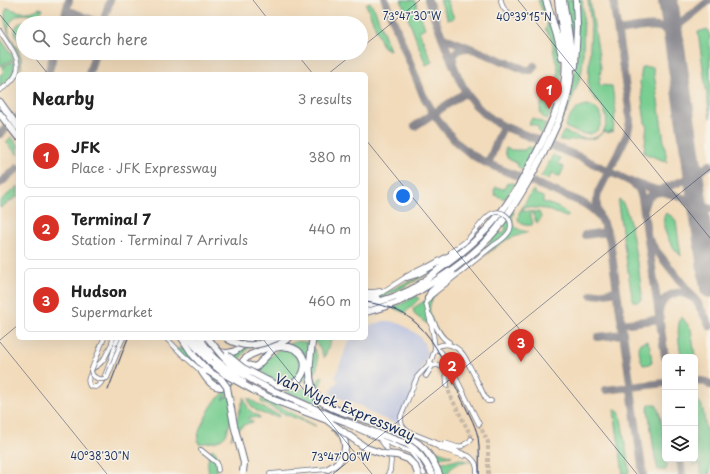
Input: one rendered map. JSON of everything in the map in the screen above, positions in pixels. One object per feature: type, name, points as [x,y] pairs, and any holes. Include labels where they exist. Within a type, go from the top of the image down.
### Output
[{"type":"highway","points":[[546,0],[560,46],[562,61],[562,84],[556,109]]},
{"type":"highway","points":[[368,306],[383,303],[396,298],[414,288],[454,259],[482,235],[515,191],[533,158],[556,109],[563,89],[566,67],[558,0]]},
{"type":"highway","points":[[563,0],[571,59],[569,87]]},
{"type":"highway","points":[[368,311],[392,304],[410,296],[440,278],[479,248],[495,232],[512,208],[542,156],[564,108],[574,68],[577,33],[576,0]]},
{"type":"highway","points":[[0,102],[16,123]]},
{"type":"highway","points":[[0,114],[16,134]]},
{"type":"highway","points":[[408,277],[418,274],[474,242]]},
{"type":"highway","points":[[428,298],[431,292],[467,258]]},
{"type":"highway","points":[[368,300],[391,295],[454,259]]},
{"type":"highway","points":[[183,340],[194,356],[208,370],[221,379],[227,387],[234,425],[244,463],[242,474]]},
{"type":"highway","points":[[191,340],[213,361]]},
{"type":"highway","name":"Van Wyck Expressway","points":[[196,340],[213,361],[253,390],[274,400],[326,420],[366,448],[384,454],[397,455],[408,459],[415,466],[418,474]]},
{"type":"highway","points":[[202,340],[212,349],[226,353],[236,350],[248,340]]},
{"type":"highway","name":"Van Wyck Expressway","points":[[209,340],[225,359],[252,380],[279,390],[333,417],[410,445],[418,452],[432,474]]},
{"type":"highway","points":[[230,340],[238,344],[276,344],[294,349],[302,355],[304,370],[300,378],[292,384],[282,386],[279,390]]},
{"type":"highway","points":[[255,340],[269,345],[276,344]]},
{"type":"highway","points":[[313,340],[311,347],[310,381],[314,392],[320,400],[327,405],[391,430],[418,443],[432,459],[439,474]]},
{"type":"highway","points":[[202,372],[212,385],[222,387],[229,381],[241,364],[250,355],[276,344]]},
{"type":"highway","points":[[241,364],[256,367],[276,344]]},
{"type":"highway","points":[[328,469],[340,461],[344,454],[345,446],[343,438],[340,431],[334,425]]},
{"type":"street","points":[[501,0],[504,10],[516,16]]},
{"type":"street","points":[[0,31],[16,56]]},
{"type":"street","points":[[0,35],[6,39]]},
{"type":"street","points":[[16,72],[18,66],[17,60]]},
{"type":"street","points":[[1,89],[9,84],[16,73]]},
{"type":"street","points":[[368,296],[374,296],[381,293],[418,270],[457,249],[486,218],[492,214],[498,212],[509,218],[511,223],[510,230],[506,236],[428,298],[426,304],[435,348],[431,366],[426,376]]},
{"type":"street","points":[[368,292],[376,292],[388,288]]},
{"type":"street","points":[[427,310],[442,336],[449,342]]},
{"type":"street","points":[[104,340],[92,371],[94,376],[102,380],[107,378],[115,344]]},
{"type":"street","points":[[104,340],[88,381],[90,386],[99,386],[103,380],[115,344]]},
{"type":"street","points":[[168,340],[183,356],[202,372]]},
{"type":"street","points":[[93,368],[98,366],[104,360],[115,344]]},
{"type":"street","points":[[435,348],[442,344],[450,345],[460,350],[487,401],[491,401]]},
{"type":"street","points":[[435,348],[442,352],[447,360],[479,424]]},
{"type":"street","points":[[432,358],[428,366],[417,377],[400,421],[403,428],[406,430],[427,440],[469,456],[475,461],[477,474]]},
{"type":"street","points":[[431,366],[437,365],[445,368],[447,385]]},
{"type":"street","points":[[279,390],[289,400],[411,452],[424,474]]},
{"type":"street","points":[[380,439],[392,460],[388,474]]},
{"type":"street","points":[[427,440],[434,440],[457,447],[464,445],[471,439]]},
{"type":"street","points":[[201,450],[217,463],[218,470]]},
{"type":"street","points":[[270,474],[328,469]]},
{"type":"street","points":[[299,474],[328,469]]},
{"type":"shaded area","points":[[384,321],[401,324],[414,332],[424,343],[427,354],[401,422],[397,424],[370,413],[365,408],[330,394],[334,384],[336,385],[338,379],[335,378],[347,345],[350,340],[368,340],[368,326]]},
{"type":"green space","points":[[401,0],[414,0],[416,3],[425,28],[419,31],[432,62],[426,65]]},
{"type":"green space","points":[[440,0],[447,0],[454,18],[448,20]]},
{"type":"green space","points":[[538,0],[544,0],[558,46],[561,70],[561,82],[558,94],[547,120],[542,116],[540,107],[542,102],[548,98],[552,100],[554,96],[551,95],[558,70],[553,46],[545,29],[547,27],[547,22]]},
{"type":"green space","points":[[565,0],[573,0],[575,14],[573,46],[572,46]]},
{"type":"green space","points":[[577,0],[582,0],[583,12],[584,37],[582,68],[574,94],[566,114],[564,114],[570,99],[576,64]]},
{"type":"green space","points":[[588,0],[590,0],[601,68],[599,85],[612,86],[616,113],[613,132],[610,131],[609,133],[604,131],[601,134],[606,124],[604,109],[589,91],[591,25]]},
{"type":"green space","points":[[370,2],[375,10],[390,50],[383,47],[366,4]]},
{"type":"green space","points":[[7,8],[23,12],[34,11],[39,8],[43,9],[37,15],[23,14],[16,16],[11,22],[9,31],[10,36],[16,46],[16,50],[10,37],[6,25],[5,13]]},
{"type":"green space","points":[[707,29],[710,36],[710,118],[698,32]]},
{"type":"green space","points":[[0,38],[14,60],[0,66]]},
{"type":"green space","points":[[14,62],[13,74],[7,82],[0,87],[0,75],[4,72],[2,67]]},
{"type":"green space","points":[[642,67],[653,67],[667,162],[644,153],[647,124],[645,123],[640,82]]},
{"type":"green space","points":[[587,105],[593,107],[601,115],[600,126],[597,130],[593,133],[584,134],[565,127],[576,110]]},
{"type":"green space","points":[[532,118],[546,124],[542,133],[538,132],[538,126],[529,124]]},
{"type":"green space","points":[[564,131],[575,136],[592,138],[601,134],[598,137],[593,139],[570,139],[569,141],[559,140]]},
{"type":"green space","points":[[11,137],[16,143],[16,153],[6,142]]},
{"type":"green space","points":[[527,147],[535,148],[523,170],[517,166],[518,164],[507,158],[505,150],[506,148],[512,150],[525,150]]},
{"type":"green space","points":[[553,155],[561,159],[558,164],[564,167],[560,176],[551,174],[549,179],[541,177]]},
{"type":"green space","points":[[511,182],[515,184],[505,199],[495,195],[494,190],[496,187],[504,189],[507,183],[510,184]]},
{"type":"green space","points":[[16,188],[16,197],[0,208],[0,201]]},
{"type":"green space","points":[[533,190],[536,192],[535,194],[543,197],[543,202],[561,209],[569,216],[566,217],[546,209],[524,207],[522,211],[539,212],[541,217],[538,223],[536,222],[533,213],[530,214],[533,223],[532,225],[521,224],[518,218],[519,213]]},
{"type":"green space","points":[[619,199],[623,203],[629,218],[638,263],[642,295],[641,300],[637,302],[633,301],[632,297],[618,204]]},
{"type":"green space","points":[[513,211],[512,220],[514,226],[520,230],[528,232],[506,240],[481,258],[495,247],[493,245],[481,252],[499,232],[503,234],[506,228],[503,225]]},
{"type":"green space","points":[[666,213],[673,217],[676,221],[681,256],[670,243],[666,233],[664,227],[664,216]]},
{"type":"green space","points":[[441,265],[399,290],[371,302],[375,297],[417,279],[416,277]]},
{"type":"green space","points":[[437,293],[430,304],[430,315],[441,338],[429,325],[415,315],[413,310],[415,307]]},
{"type":"green space","points":[[417,296],[419,299],[405,313],[393,308]]},
{"type":"green space","points":[[681,316],[691,329],[695,354],[681,354],[678,331]]},
{"type":"green space","points":[[251,340],[254,340],[232,369],[213,383],[202,370],[172,351],[180,348],[195,352],[211,366],[204,346],[220,355],[231,355]]},
{"type":"green space","points":[[313,340],[331,340],[324,358],[320,349]]},
{"type":"green space","points":[[298,341],[311,346],[316,354],[318,363],[312,376],[302,382],[296,383],[267,378],[260,367],[277,351]]},
{"type":"green space","points":[[647,341],[650,347],[652,362],[650,362],[651,364],[643,365],[639,346],[640,343]]},
{"type":"green space","points":[[322,376],[323,377],[318,392],[323,406],[286,392],[286,390],[297,390],[311,386]]},
{"type":"green space","points":[[236,379],[236,383],[222,400],[234,392],[232,401],[234,402],[237,396],[226,435],[221,440],[199,444],[198,437],[200,428],[211,407]]},
{"type":"green space","points":[[244,397],[249,410],[260,418],[249,417],[249,420],[253,422],[240,428],[231,439]]},
{"type":"green space","points":[[248,398],[269,411],[280,415],[279,417],[264,414],[256,410]]},
{"type":"green space","points":[[262,398],[316,426],[280,412],[261,402]]},
{"type":"green space","points":[[698,401],[703,410],[710,457],[710,474],[701,474],[700,464],[693,465],[692,462],[698,462]]},
{"type":"green space","points":[[656,404],[660,416],[662,426],[662,462],[667,462],[666,470],[658,470],[648,409],[649,405]]},
{"type":"green space","points":[[615,409],[620,413],[621,418],[629,467],[628,474],[623,474]]},
{"type":"green space","points":[[421,445],[452,456],[439,458],[425,456]]},
{"type":"green space","points":[[212,449],[217,454],[217,474],[209,474],[208,462]]},
{"type":"green space","points":[[460,459],[471,462],[457,464],[447,474],[441,474],[435,463],[453,461]]},
{"type":"taxiway","points":[[65,16],[69,0]]},
{"type":"taxiway","points":[[105,16],[110,0]]},
{"type":"taxiway","points":[[385,0],[423,95],[434,114],[457,143],[472,155],[488,164],[587,205],[596,213],[603,223],[610,241],[643,474]]},
{"type":"taxiway","points":[[428,0],[462,85],[474,103],[482,111],[491,119],[503,126],[582,158],[631,182],[639,189],[642,198],[665,354]]},
{"type":"taxiway","points":[[599,214],[597,209],[598,193],[627,135],[630,122],[613,0]]},
{"type":"taxiway","points":[[675,43],[675,34],[680,24],[710,0]]},
{"type":"taxiway","points":[[67,10],[82,16]]},
{"type":"taxiway","points":[[618,31],[652,26],[666,30],[673,39],[678,70]]},
{"type":"taxiway","points":[[442,37],[526,70],[531,70],[534,66]]},
{"type":"taxiway","points":[[453,63],[453,59],[457,51],[469,48]]},
{"type":"taxiway","points":[[49,72],[52,60]]},
{"type":"taxiway","points":[[90,72],[93,60]]},
{"type":"taxiway","points":[[415,126],[466,92]]},
{"type":"taxiway","points":[[0,134],[16,119]]},
{"type":"taxiway","points":[[488,164],[503,126]]},
{"type":"taxiway","points":[[658,191],[689,178],[710,165]]},
{"type":"taxiway","points":[[0,183],[16,170]]},
{"type":"taxiway","points":[[699,208],[696,194],[696,179],[700,171]]},
{"type":"taxiway","points":[[634,183],[683,198],[710,209]]},
{"type":"taxiway","points":[[644,207],[646,200],[650,196],[655,193],[662,192]]},
{"type":"taxiway","points":[[686,201],[695,211],[700,224],[704,251]]},
{"type":"taxiway","points":[[585,235],[607,232]]},
{"type":"taxiway","points":[[650,241],[697,302],[710,326]]},
{"type":"taxiway","points":[[592,295],[617,291]]},
{"type":"taxiway","points":[[659,311],[663,301],[671,295],[681,293],[691,297]]},
{"type":"taxiway","points":[[621,324],[660,319]]},
{"type":"taxiway","points":[[598,337],[623,334]]},
{"type":"taxiway","points":[[698,381],[706,382],[710,385]]},
{"type":"taxiway","points":[[606,390],[662,383]]},
{"type":"taxiway","points":[[680,462],[682,474]]},
{"type":"runway","points":[[668,0],[710,288]]},
{"type":"tunnel","points":[[447,385],[450,395],[471,436],[471,439]]},
{"type":"tunnel","points":[[479,424],[488,442],[488,474]]},
{"type":"tram line","points":[[368,302],[399,311],[411,318],[430,338],[436,347],[475,426],[479,442],[479,474]]},
{"type":"tram line","points":[[108,390],[127,340]]},
{"type":"place","name":"JFK","points":[[549,109]]},
{"type":"place","name":"Hudson","points":[[521,362]]},
{"type":"place","name":"Terminal 7","points":[[452,385]]}]
